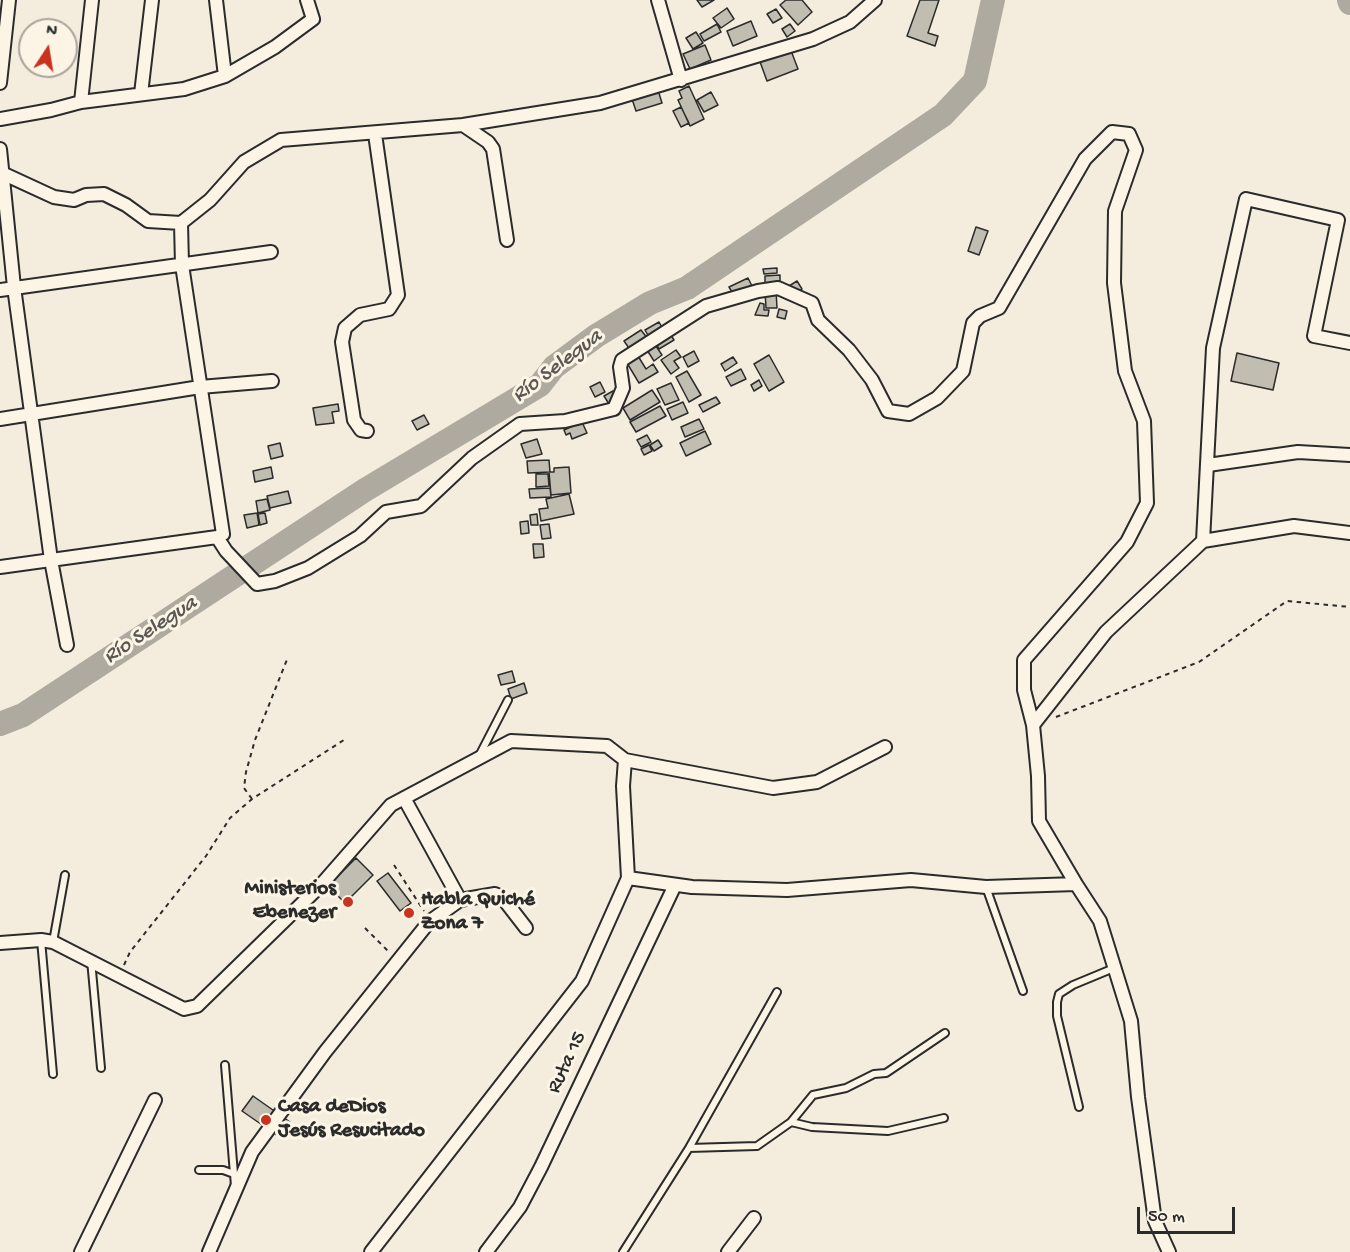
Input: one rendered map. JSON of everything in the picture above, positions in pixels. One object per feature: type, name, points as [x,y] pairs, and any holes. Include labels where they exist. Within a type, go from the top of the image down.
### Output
[{"type":"street","points":[[0,83],[3,22],[9,0]]},
{"type":"street","points":[[81,102],[92,0]]},
{"type":"street","points":[[141,94],[152,0]]},
{"type":"street","points":[[216,0],[225,76]]},
{"type":"street","points":[[0,119],[81,102],[184,89],[225,76],[275,47],[313,19],[306,0]]},
{"type":"street","points":[[658,0],[681,80]]},
{"type":"street","points":[[2,174],[54,197],[74,200],[86,195],[104,194],[126,205],[148,221],[181,223],[210,200],[244,162],[281,140],[463,125],[600,103],[813,39],[850,22],[875,0]]},
{"type":"street","points":[[463,125],[488,142],[493,149],[507,240]]},
{"type":"street","points":[[217,537],[226,551],[257,584],[274,581],[308,568],[360,536],[386,512],[421,506],[472,458],[520,424],[566,421],[614,409],[624,388],[620,367],[622,360],[706,306],[758,291],[778,288],[812,303],[818,320],[849,350],[872,380],[888,411],[909,414],[938,398],[963,371],[973,323],[999,308],[1085,159],[1112,132],[1129,134],[1136,150],[1115,211],[1114,283],[1125,371],[1144,421],[1147,503],[1127,542],[1024,660],[1024,690],[1033,725],[1039,821],[1100,921],[1131,1021],[1138,1097],[1155,1221],[1169,1252]]},
{"type":"street","points":[[367,431],[361,430],[354,420],[342,342],[345,328],[360,315],[390,309],[398,295],[375,134]]},
{"type":"street","points":[[0,149],[14,287],[51,560],[67,645]]},
{"type":"street","points":[[1203,541],[1213,348],[1246,199],[1338,220],[1314,336],[1350,343]]},
{"type":"street","points":[[0,567],[217,537],[224,534],[182,265],[181,223]]},
{"type":"street","points":[[0,290],[271,252]]},
{"type":"street","points":[[0,419],[200,387],[272,381]]},
{"type":"street","points":[[1208,465],[1298,452],[1350,455]]},
{"type":"street","points":[[1033,725],[1106,632],[1203,541],[1294,526],[1350,533]]},
{"type":"street","points":[[0,943],[47,941],[91,960],[184,1009],[197,1006],[321,885],[391,805],[511,741],[607,746],[625,760],[773,788],[817,782],[885,747]]},
{"type":"street","points":[[371,1252],[582,981],[628,878],[622,786],[625,760]]},
{"type":"street","points":[[404,798],[460,900]]},
{"type":"street","points":[[628,878],[675,885],[787,890],[911,880],[986,887],[1076,884]]},
{"type":"street","name":"Ruta 15","points":[[486,1252],[520,1207],[541,1167],[675,885]]},
{"type":"street","points":[[209,1252],[235,1181],[252,1152],[397,960],[431,921],[460,900],[490,894],[502,897],[526,928]]},
{"type":"street","points":[[81,1252],[156,1100]]},
{"type":"street","points":[[728,1252],[754,1218]]},
{"type":"lane","points":[[478,758],[508,700]]},
{"type":"lane","points":[[53,1074],[47,941],[65,875]]},
{"type":"lane","points":[[986,887],[1023,991]]},
{"type":"lane","points":[[91,960],[102,1068]]},
{"type":"lane","points":[[1079,1107],[1057,1016],[1059,994],[1114,968]]},
{"type":"lane","points":[[623,1252],[689,1148],[777,992]]},
{"type":"lane","points":[[689,1148],[757,1146],[791,1122],[813,1095],[846,1088],[874,1074],[886,1073],[945,1033]]},
{"type":"lane","points":[[225,1065],[235,1181]]},
{"type":"lane","points":[[791,1122],[812,1127],[888,1131],[944,1118]]},
{"type":"lane","points":[[199,1170],[223,1170],[235,1181]]},
{"type":"path","points":[[1055,717],[1199,662],[1287,601],[1350,607]]},
{"type":"path","points":[[252,799],[244,788],[246,772],[255,740],[288,657]]},
{"type":"path","points":[[120,975],[130,952],[206,856],[230,818],[252,799],[347,738]]},
{"type":"path","points":[[394,865],[431,921]]},
{"type":"path","points":[[365,928],[397,960]]},
{"type":"building","points":[[697,0],[714,0],[702,7]]},
{"type":"building","points":[[786,0],[802,0],[812,12],[798,25],[780,5]]},
{"type":"building","points":[[920,0],[939,0],[928,33],[938,36],[935,46],[907,36]]},
{"type":"building","points":[[727,8],[734,19],[721,28],[713,18]]},
{"type":"building","points":[[776,9],[782,18],[773,23],[767,14]]},
{"type":"building","points":[[751,21],[757,36],[733,46],[727,31]]},
{"type":"building","points":[[717,24],[721,32],[704,41],[700,34]]},
{"type":"building","points":[[790,24],[795,31],[787,37],[782,29]]},
{"type":"building","points":[[696,32],[703,43],[693,49],[686,38]]},
{"type":"building","points":[[705,45],[711,60],[690,69],[683,54]]},
{"type":"building","points":[[790,48],[798,69],[767,81],[759,59]]},
{"type":"building","points":[[689,86],[704,119],[690,126],[678,100],[682,98],[679,91]]},
{"type":"building","points":[[658,90],[662,103],[636,111],[632,99]]},
{"type":"building","points":[[711,92],[718,105],[704,112],[697,100]]},
{"type":"building","points":[[681,107],[689,123],[681,127],[673,111]]},
{"type":"building","points":[[976,227],[988,231],[979,255],[968,251]]},
{"type":"building","points":[[777,268],[777,273],[764,274],[763,269]]},
{"type":"building","points":[[780,275],[780,285],[765,286],[765,276]]},
{"type":"building","points":[[748,278],[753,288],[735,297],[729,287]]},
{"type":"building","points":[[797,281],[802,289],[795,294],[789,286]]},
{"type":"building","points":[[776,290],[777,308],[766,308],[765,291]]},
{"type":"building","points":[[760,303],[764,304],[764,310],[769,310],[768,316],[755,315]]},
{"type":"building","points":[[779,309],[787,311],[785,319],[777,317]]},
{"type":"building","points":[[659,322],[663,329],[649,337],[645,330]]},
{"type":"building","points":[[641,330],[648,339],[631,351],[624,341]]},
{"type":"building","points":[[669,332],[674,340],[659,349],[655,341]]},
{"type":"building","points":[[652,340],[662,355],[654,361],[647,350]]},
{"type":"building","points":[[676,350],[681,357],[674,361],[679,368],[671,374],[661,360]]},
{"type":"building","points":[[694,351],[699,361],[688,367],[683,357]]},
{"type":"building","points":[[1237,353],[1279,363],[1273,390],[1231,381]]},
{"type":"building","points":[[769,355],[784,382],[769,391],[754,364]]},
{"type":"building","points":[[638,356],[646,369],[653,364],[658,372],[639,383],[627,363]]},
{"type":"building","points":[[733,357],[737,363],[725,371],[721,364]]},
{"type":"building","points":[[741,369],[746,379],[731,386],[726,377]]},
{"type":"building","points":[[687,371],[701,395],[689,402],[676,377]]},
{"type":"building","points":[[759,380],[762,386],[754,391],[751,385]]},
{"type":"building","points":[[600,382],[605,392],[595,397],[590,387]]},
{"type":"building","points":[[671,383],[679,400],[665,405],[657,389]]},
{"type":"building","points":[[652,390],[660,402],[630,420],[623,408]]},
{"type":"building","points":[[613,391],[617,399],[609,404],[604,396]]},
{"type":"building","points":[[716,397],[720,403],[703,412],[699,405]]},
{"type":"building","points":[[683,402],[688,413],[672,420],[667,409]]},
{"type":"building","points":[[338,404],[339,411],[332,412],[334,423],[316,425],[313,408]]},
{"type":"building","points":[[660,406],[666,416],[636,432],[630,422]]},
{"type":"building","points":[[424,415],[429,424],[417,430],[412,421]]},
{"type":"building","points":[[699,419],[704,429],[685,437],[681,427]]},
{"type":"building","points":[[582,422],[587,433],[572,439],[570,433],[566,435],[564,430]]},
{"type":"building","points":[[705,431],[711,444],[686,456],[680,443]]},
{"type":"building","points":[[647,435],[651,442],[641,447],[637,440]]},
{"type":"building","points":[[537,439],[542,454],[526,458],[521,444]]},
{"type":"building","points":[[658,440],[662,446],[654,451],[650,445]]},
{"type":"building","points":[[280,443],[283,456],[271,459],[268,446]]},
{"type":"building","points":[[649,445],[652,451],[644,455],[641,449]]},
{"type":"building","points":[[549,460],[550,472],[528,473],[527,461]]},
{"type":"building","points":[[271,467],[273,478],[255,482],[253,471]]},
{"type":"building","points":[[569,467],[571,493],[551,495],[549,472],[554,472],[554,468]]},
{"type":"building","points":[[536,474],[548,474],[549,486],[536,487]]},
{"type":"building","points":[[550,488],[551,497],[530,498],[529,489]]},
{"type":"building","points":[[288,491],[291,503],[270,508],[267,496]]},
{"type":"building","points":[[569,494],[574,514],[541,521],[539,509],[548,508],[546,499]]},
{"type":"building","points":[[267,499],[270,510],[258,513],[256,501]]},
{"type":"building","points":[[257,513],[259,525],[247,528],[244,515]]},
{"type":"building","points":[[265,513],[267,523],[260,525],[258,514]]},
{"type":"building","points":[[537,514],[538,525],[531,525],[530,515]]},
{"type":"building","points":[[528,521],[529,533],[521,534],[520,522]]},
{"type":"building","points":[[549,524],[551,538],[542,539],[540,525]]},
{"type":"building","points":[[533,544],[543,544],[544,557],[534,558]]},
{"type":"building","points":[[512,671],[515,682],[501,685],[498,675]]},
{"type":"building","points":[[524,683],[527,693],[511,699],[508,689]]},
{"type":"building","name":"Ministerios Ebenezer","points":[[356,858],[373,875],[345,903],[328,886]]},
{"type":"building","points":[[388,873],[411,903],[400,911],[377,881]]},
{"type":"building","points":[[253,1096],[290,1122],[278,1136],[242,1111]]},
{"type":"waterway","name":"Río Selegua","points":[[0,724],[23,715],[365,490],[540,385],[554,367],[596,336],[650,303],[687,288],[943,115],[975,81],[993,0]]},
{"type":"place","name":"Ministerios Ebenezer","points":[[348,902]]},
{"type":"place","name":"Habla Quiché Zona 7","points":[[409,913]]},
{"type":"place","name":"Casa deDios Jesús Resucitado","points":[[266,1120]]}]
